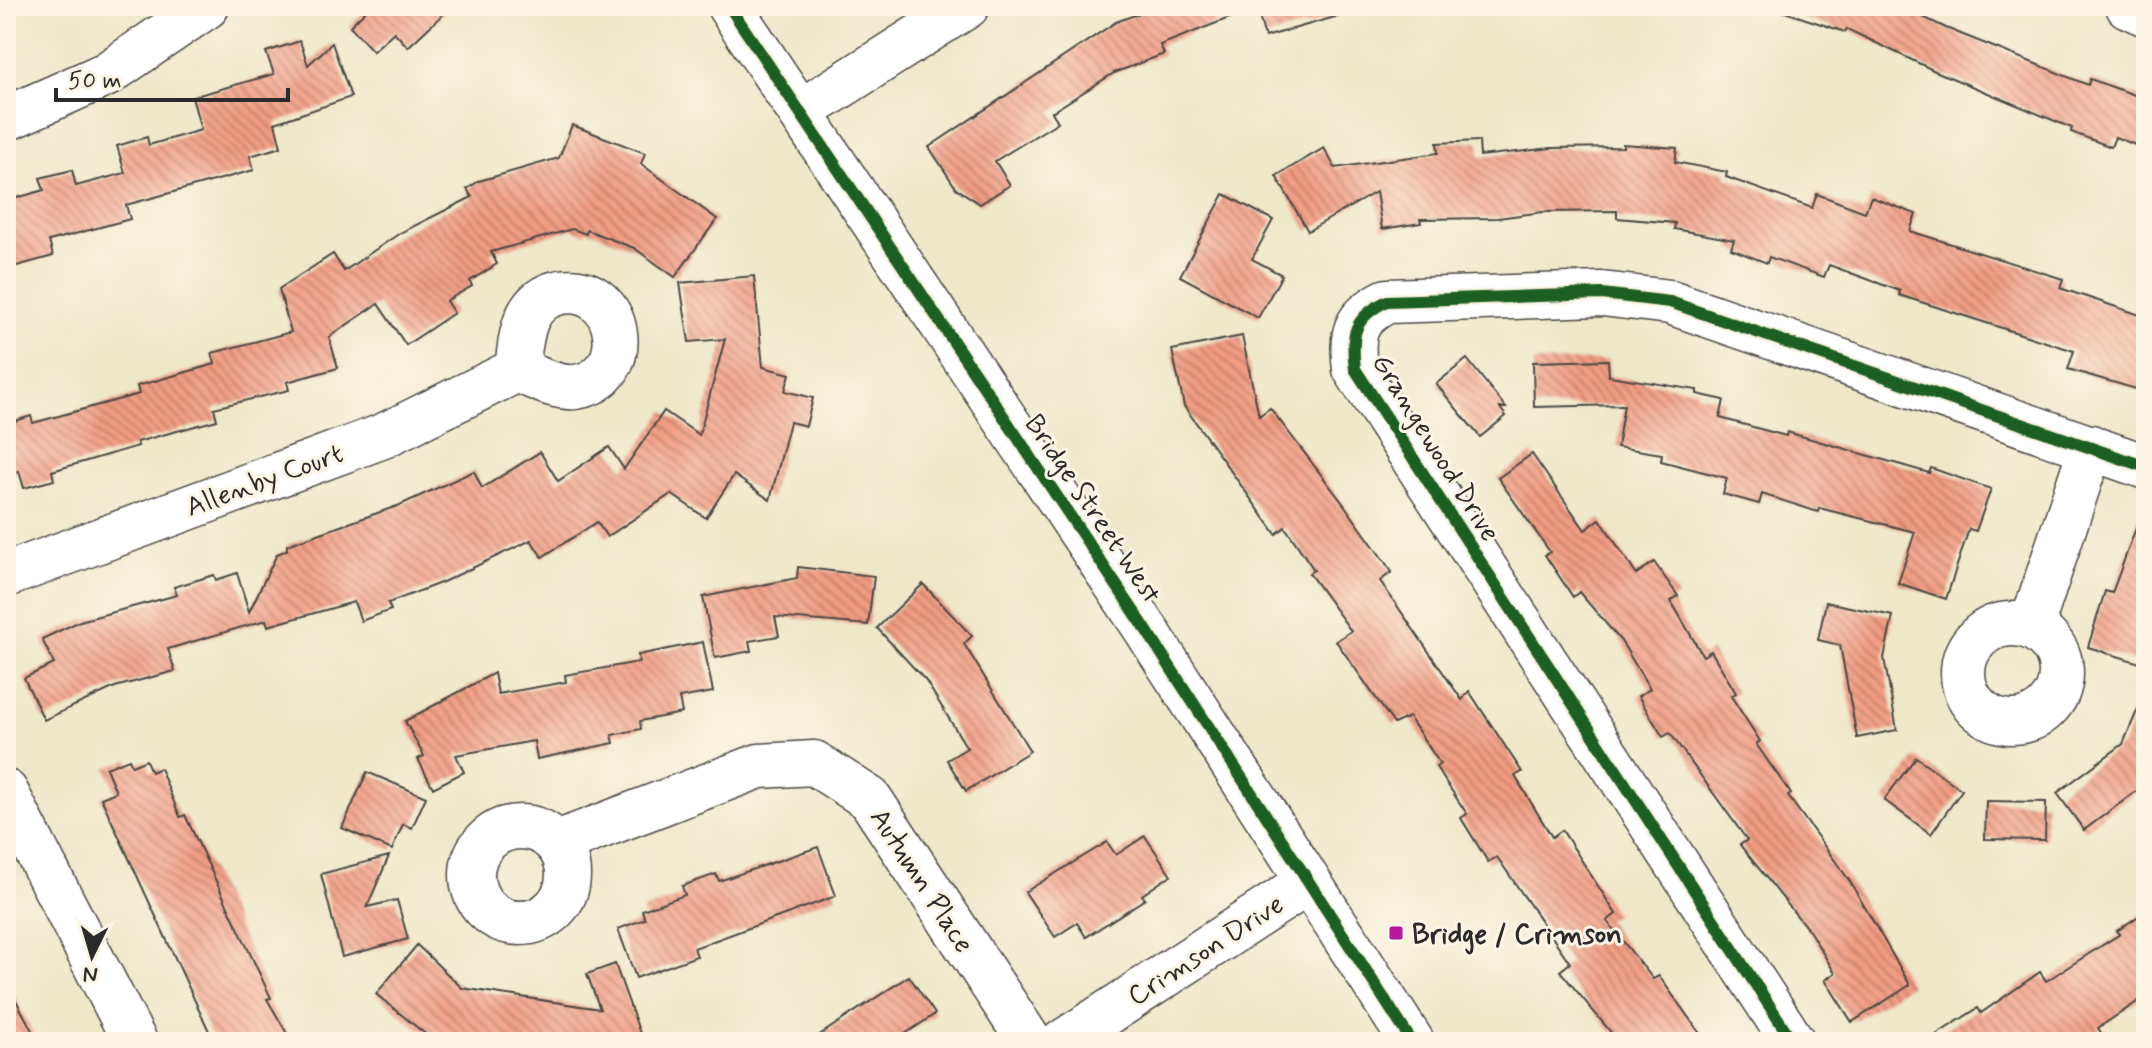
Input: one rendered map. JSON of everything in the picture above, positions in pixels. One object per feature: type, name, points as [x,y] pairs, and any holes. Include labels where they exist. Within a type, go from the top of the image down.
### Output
[{"type":"street","points":[[6,119],[107,74],[207,6]]},
{"type":"street","name":"Bridge Street West","points":[[729,6],[1162,653],[1412,1042]]},
{"type":"street","points":[[800,112],[967,6]]},
{"type":"street","points":[[2128,6],[2146,14]]},
{"type":"street","name":"Grangewood Drive","points":[[1793,1042],[1355,369],[1351,339],[1366,312],[1387,301],[1636,296],[1670,302],[2146,467]]},
{"type":"street","name":"Allenby Court","points":[[6,575],[383,436],[517,370]]},
{"type":"street","points":[[2031,627],[2091,447]]},
{"type":"street","name":"Autumn Place","points":[[557,843],[759,766],[814,763],[870,799],[1030,1042]]},
{"type":"street","points":[[6,792],[135,1042]]},
{"type":"street","name":"Crimson Drive","points":[[1063,1042],[1307,883]]},
{"type":"building","points":[[370,6],[452,6],[408,47],[394,32],[373,51],[350,26]]},
{"type":"building","points":[[1159,6],[1255,8],[1160,45],[1164,54],[1114,73],[1052,112],[1058,122],[995,161],[1010,185],[980,204],[956,188],[929,147],[1116,22]]},
{"type":"building","points":[[1256,6],[1348,6],[1349,13],[1265,37]]},
{"type":"building","points":[[1782,6],[1900,6],[1946,28],[2088,85],[2090,79],[2146,99],[2146,149],[2115,137],[2111,147],[2071,132],[2072,128],[1935,71],[1847,29],[1845,32],[1782,11]]},
{"type":"building","points":[[300,41],[308,65],[332,43],[351,97],[275,123],[281,147],[250,156],[254,170],[126,205],[130,219],[49,241],[53,256],[6,269],[6,201],[44,190],[40,178],[72,170],[76,186],[125,173],[117,146],[147,137],[149,145],[201,130],[192,97],[274,74],[266,52]]},
{"type":"building","points":[[572,125],[645,153],[641,164],[717,219],[675,277],[634,248],[587,230],[586,234],[572,229],[491,252],[497,264],[470,281],[472,286],[446,301],[454,313],[406,345],[378,304],[329,337],[338,368],[287,382],[289,390],[214,408],[217,420],[137,442],[138,446],[52,471],[54,480],[24,488],[19,471],[6,475],[6,424],[31,416],[33,423],[139,394],[137,386],[215,364],[212,353],[291,332],[279,289],[333,254],[344,271],[400,233],[472,197],[467,189],[479,181],[559,158]]},
{"type":"building","points":[[1479,141],[1480,156],[1552,148],[1623,147],[1623,144],[1677,148],[1675,162],[1727,172],[1726,177],[1812,208],[1817,194],[1865,212],[1871,197],[1916,214],[1910,231],[2063,279],[2060,288],[2146,317],[2146,392],[2068,369],[2074,351],[1899,295],[1900,291],[1829,265],[1824,277],[1769,257],[1767,263],[1731,249],[1734,240],[1674,229],[1675,223],[1617,218],[1617,211],[1543,212],[1498,218],[1420,219],[1421,223],[1382,229],[1376,192],[1308,231],[1276,176],[1324,148],[1335,168],[1438,153],[1437,143]]},
{"type":"building","points":[[1224,194],[1273,220],[1252,259],[1282,275],[1258,318],[1180,276]]},
{"type":"building","points":[[754,276],[763,367],[790,374],[785,391],[813,398],[806,426],[790,422],[770,500],[734,475],[706,518],[671,494],[607,537],[597,522],[542,557],[531,540],[443,582],[388,603],[391,610],[361,621],[354,602],[268,626],[266,620],[168,649],[175,671],[115,687],[44,720],[24,678],[54,664],[42,639],[80,621],[177,595],[174,587],[214,575],[216,580],[237,573],[249,612],[277,554],[287,550],[287,545],[400,505],[474,471],[482,488],[540,452],[558,481],[609,447],[624,469],[664,411],[699,435],[725,339],[689,342],[680,283]]},
{"type":"building","points":[[1242,336],[1259,416],[1270,408],[1392,572],[1380,581],[1462,700],[1469,691],[1522,772],[1515,776],[1552,837],[1562,830],[1616,914],[1607,921],[1653,979],[1659,976],[1706,1042],[1619,1042],[1560,971],[1570,963],[1497,857],[1488,862],[1461,818],[1467,814],[1436,767],[1440,764],[1409,717],[1394,724],[1336,641],[1351,631],[1309,573],[1314,570],[1285,527],[1276,534],[1184,406],[1172,350]]},
{"type":"building","points":[[1467,359],[1506,408],[1500,408],[1506,416],[1480,437],[1436,384]]},
{"type":"building","points":[[1608,360],[1609,376],[1697,390],[1697,394],[1724,400],[1720,418],[1786,436],[1787,432],[1929,473],[1931,468],[1991,489],[1976,531],[1969,529],[1946,599],[1898,583],[1915,532],[1819,508],[1818,512],[1762,494],[1759,504],[1723,494],[1727,478],[1661,461],[1662,454],[1617,447],[1624,405],[1534,407],[1533,362]]},
{"type":"building","points":[[1532,454],[1585,530],[1600,519],[1636,574],[1654,562],[1678,596],[1671,601],[1703,656],[1711,651],[1736,693],[1731,696],[1760,741],[1756,744],[1791,794],[1788,796],[1849,880],[1910,985],[1852,1022],[1825,980],[1835,973],[1810,932],[1740,845],[1747,840],[1670,733],[1663,737],[1638,696],[1650,689],[1621,641],[1579,592],[1573,597],[1545,555],[1550,552],[1498,478]]},
{"type":"building","points":[[2143,509],[2146,509],[2146,665],[2088,647],[2105,591],[2112,593]]},
{"type":"building","points":[[798,567],[874,576],[868,625],[775,617],[779,636],[749,641],[751,651],[715,658],[703,597],[797,578]]},
{"type":"building","points":[[923,584],[972,636],[964,644],[1030,751],[966,791],[947,760],[967,748],[926,681],[877,628]]},
{"type":"building","points":[[1826,602],[1893,616],[1884,658],[1897,730],[1857,738],[1840,645],[1818,640]]},
{"type":"building","points":[[703,642],[713,692],[679,698],[682,713],[640,721],[641,729],[612,735],[614,743],[537,759],[534,741],[456,755],[464,772],[433,788],[418,759],[424,756],[405,721],[494,673],[498,694],[566,682],[565,675],[639,662],[638,655]]},
{"type":"building","points":[[2146,690],[2146,784],[2084,830],[2057,793],[2123,744]]},
{"type":"building","points":[[1916,757],[1962,790],[1931,834],[1884,800]]},
{"type":"building","points":[[129,759],[132,766],[146,760],[151,772],[160,768],[180,817],[185,815],[271,998],[267,999],[292,1042],[214,1042],[101,798],[116,792],[106,768]]},
{"type":"building","points":[[367,772],[426,797],[412,828],[403,824],[392,850],[342,828]]},
{"type":"building","points":[[1986,801],[2046,802],[2045,840],[1985,839]]},
{"type":"building","points":[[1145,836],[1171,875],[1142,895],[1145,899],[1086,937],[1077,923],[1055,937],[1025,892],[1107,842],[1116,855]]},
{"type":"building","points":[[818,847],[836,896],[694,948],[697,956],[636,978],[618,929],[645,919],[642,910],[685,895],[682,886],[716,874],[719,881]]},
{"type":"building","points":[[389,856],[367,907],[397,900],[408,939],[342,957],[321,874]]},
{"type":"building","points":[[2146,911],[2146,996],[2098,1028],[2101,1033],[2087,1042],[1925,1042],[1978,1008],[1981,1013],[2040,972],[2046,981],[2120,934],[2117,931]]},
{"type":"building","points":[[417,945],[462,988],[600,1009],[587,974],[615,964],[643,1042],[435,1042],[376,994]]},
{"type":"building","points":[[909,976],[935,1014],[893,1042],[809,1042]]},
{"type":"building","points":[[6,981],[38,1042],[6,1042]]},
{"type":"cycle path","points":[[729,6],[1145,628],[1412,1042]]},
{"type":"cycle path","points":[[1793,1042],[1355,369],[1354,337],[1361,321],[1387,301],[1602,294],[1670,302],[2146,467]]},
{"type":"place","name":"Bridge / Crimson","points":[[1396,933]]}]
